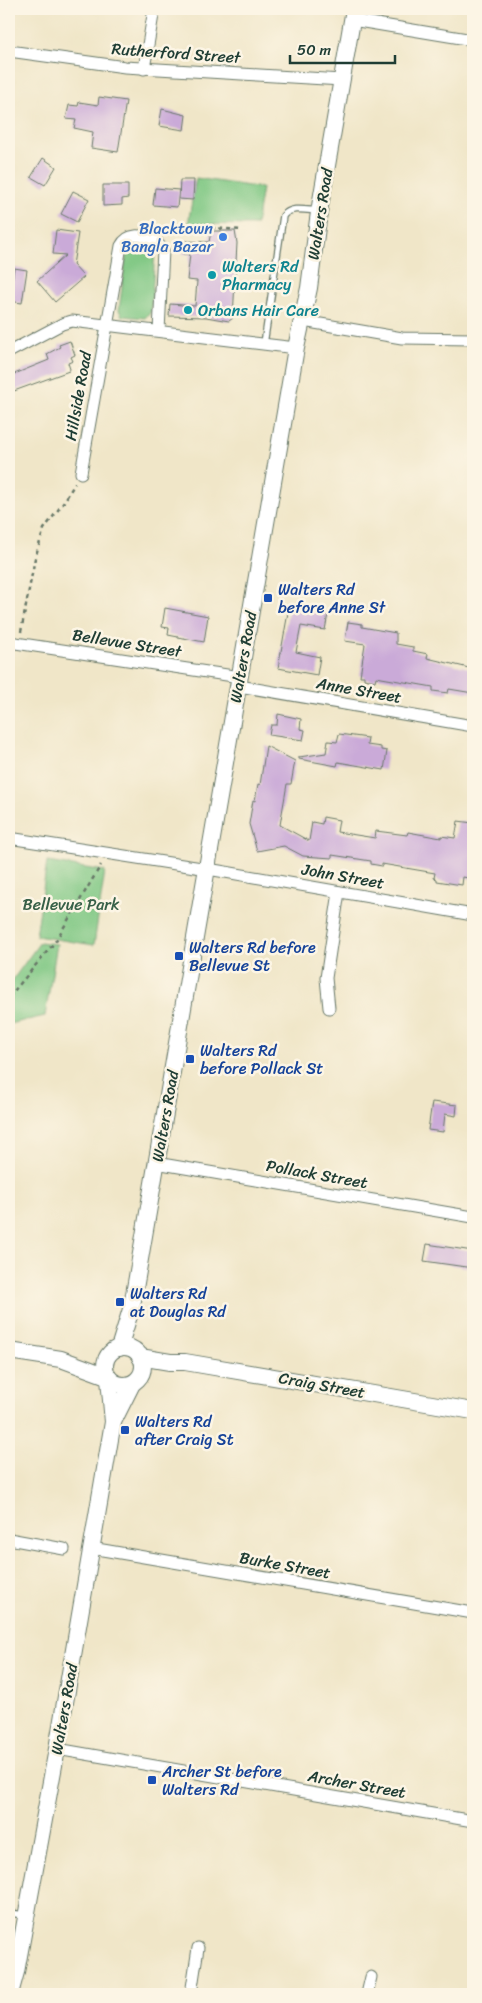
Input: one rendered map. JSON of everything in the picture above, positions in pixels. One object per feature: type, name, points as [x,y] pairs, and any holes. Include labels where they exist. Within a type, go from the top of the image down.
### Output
[{"type":"main road","name":"Walters Road","points":[[113,1352],[132,1306],[296,348],[303,321],[319,212],[353,14]]},
{"type":"main road","name":"Walters Road","points":[[132,1306],[138,1355]]},
{"type":"main road","points":[[9,1351],[61,1359],[108,1377],[120,1385],[136,1380],[143,1366],[138,1355],[125,1347],[113,1352],[61,1359]]},
{"type":"main road","points":[[108,1377],[105,1363],[113,1352]]},
{"type":"main road","name":"Craig Street","points":[[138,1355],[170,1362],[185,1362],[473,1411]]},
{"type":"main road","name":"Craig Street","points":[[136,1380],[170,1362]]},
{"type":"main road","name":"Walters Road","points":[[10,1994],[27,1915],[57,1749],[113,1422],[108,1377]]},
{"type":"main road","name":"Walters Road","points":[[113,1422],[136,1380]]},
{"type":"street","points":[[144,69],[154,9]]},
{"type":"street","points":[[353,14],[473,40]]},
{"type":"street","name":"Rutherford Street","points":[[9,51],[144,69],[342,80]]},
{"type":"street","name":"Hillside Road","points":[[81,473],[106,324],[123,242],[130,236],[136,235],[157,241]]},
{"type":"street","points":[[157,241],[163,253],[159,331]]},
{"type":"street","points":[[9,352],[68,322],[77,321],[296,348]]},
{"type":"street","points":[[303,321],[411,339],[473,339]]},
{"type":"street","name":"Bellevue Street","points":[[14,643],[239,681]]},
{"type":"street","name":"Anne Street","points":[[239,681],[473,726]]},
{"type":"street","points":[[9,838],[208,869]]},
{"type":"street","name":"John Street","points":[[208,869],[473,915]]},
{"type":"street","points":[[329,1008],[326,978],[339,892]]},
{"type":"street","name":"Pollack Street","points":[[156,1163],[473,1217]]},
{"type":"street","points":[[9,1539],[64,1549]]},
{"type":"street","name":"Burke Street","points":[[91,1548],[473,1613]]},
{"type":"street","name":"Archer Street","points":[[57,1749],[473,1821]]},
{"type":"street","points":[[191,1994],[198,1948]]},
{"type":"street","points":[[367,1994],[371,1977]]},
{"type":"lane","points":[[264,344],[283,216],[293,210],[319,212]]},
{"type":"lane","points":[[9,1913],[27,1915]]},
{"type":"path","points":[[157,241],[176,226],[242,230]]},
{"type":"path","points":[[14,643],[44,529],[64,502],[81,473]]},
{"type":"path","points":[[9,996],[55,942],[108,853]]},
{"type":"green space","points":[[196,178],[262,188],[256,225],[188,224]]},
{"type":"green space","points":[[136,242],[152,246],[155,251],[151,312],[145,318],[122,316],[119,310],[127,250],[131,244]]},
{"type":"green space","name":"Bellevue Park","points":[[47,862],[105,871],[94,945],[36,936]]},
{"type":"green space","points":[[40,942],[57,944],[45,1016],[9,1024],[9,985]]},
{"type":"building","points":[[99,97],[126,101],[118,152],[91,148],[93,132],[74,128],[76,120],[66,119],[69,105],[78,106],[79,102],[98,105]]},
{"type":"building","points":[[162,109],[186,115],[184,130],[159,126]]},
{"type":"building","points":[[43,158],[56,167],[45,185],[31,177]]},
{"type":"building","points":[[180,180],[194,180],[193,200],[179,199]]},
{"type":"building","points":[[103,185],[128,185],[128,198],[122,199],[122,205],[103,206]]},
{"type":"building","points":[[155,188],[179,190],[177,207],[153,205]]},
{"type":"building","points":[[73,191],[89,199],[77,222],[61,214]]},
{"type":"building","points":[[56,230],[78,233],[73,265],[84,277],[55,302],[37,281],[66,255],[53,254]]},
{"type":"building","points":[[211,231],[235,231],[237,243],[233,318],[229,321],[206,317],[169,316],[170,304],[195,306],[197,281],[187,280],[190,254],[183,254],[184,241],[209,242]]},
{"type":"building","points":[[14,268],[27,270],[22,303],[9,301],[9,281],[12,282]]},
{"type":"building","points":[[70,341],[75,355],[71,357],[73,361],[68,363],[69,371],[14,391],[10,381],[14,379],[12,375],[49,360],[47,354],[60,347],[59,345]]},
{"type":"building","points":[[289,607],[328,614],[325,630],[301,626],[296,652],[320,657],[317,675],[278,668]]},
{"type":"building","points":[[165,608],[208,616],[204,642],[168,635],[169,628],[162,627]]},
{"type":"building","points":[[348,622],[362,624],[362,627],[396,633],[396,644],[413,647],[413,651],[428,654],[427,658],[473,669],[473,693],[449,689],[448,693],[433,691],[433,687],[376,677],[375,681],[364,679],[364,676],[360,676],[365,644],[345,641]]},
{"type":"building","points":[[278,714],[301,719],[300,729],[305,730],[303,740],[269,735],[271,725],[277,725]]},
{"type":"building","points":[[339,734],[368,738],[367,745],[381,747],[381,750],[387,751],[384,770],[338,762],[337,766],[299,759],[299,757],[326,753],[328,741],[337,742]]},
{"type":"building","points":[[266,746],[295,761],[291,784],[287,784],[280,825],[309,841],[312,822],[322,824],[323,817],[339,820],[337,832],[375,838],[376,831],[407,835],[408,832],[441,838],[441,836],[455,838],[458,821],[473,823],[473,879],[463,877],[462,885],[437,881],[434,878],[435,873],[382,864],[382,866],[371,864],[371,861],[332,855],[332,858],[303,856],[284,846],[257,851],[249,824],[253,800],[255,801],[258,784],[260,785]]},
{"type":"building","points":[[432,1102],[457,1105],[456,1116],[445,1114],[443,1132],[428,1130]]},
{"type":"building","points":[[427,1244],[473,1251],[473,1268],[424,1261]]},
{"type":"place","name":"Blacktown Bangla Bazar","points":[[223,237]]},
{"type":"place","name":"Walters Rd Pharmacy","points":[[212,275]]},
{"type":"place","name":"Orbans Hair Care","points":[[188,310]]},
{"type":"place","name":"Walters Rd before Anne St","points":[[268,598]]},
{"type":"place","name":"Walters Rd before Bellevue St","points":[[179,956]]},
{"type":"place","name":"Walters Rd before Pollack St","points":[[190,1059]]},
{"type":"place","name":"Walters Rd at Douglas Rd","points":[[120,1302]]},
{"type":"place","name":"Walters Rd after Craig St","points":[[125,1430]]},
{"type":"place","name":"Archer St before Walters Rd","points":[[152,1780]]}]
